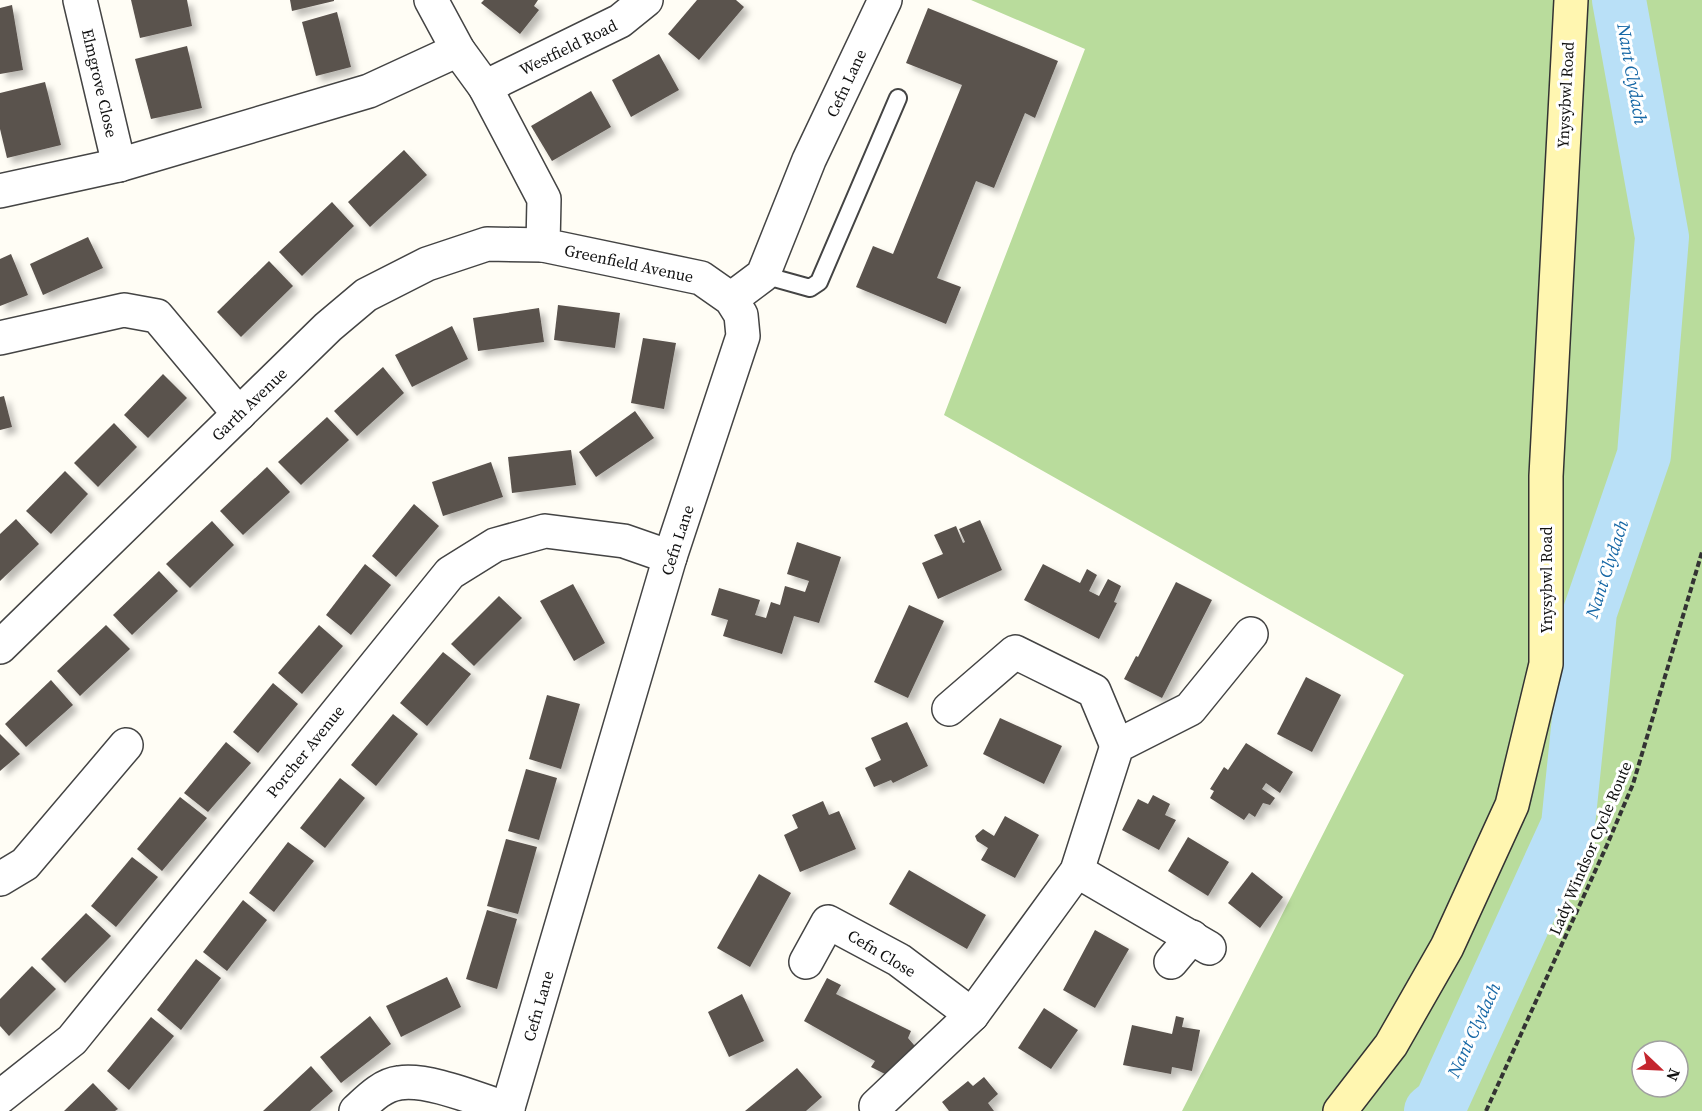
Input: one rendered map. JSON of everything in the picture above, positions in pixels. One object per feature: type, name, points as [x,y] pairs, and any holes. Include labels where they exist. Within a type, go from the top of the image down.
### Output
[{"type":"main road","name":"Ynysybwl Road","points":[[1340,1111],[1391,1045],[1447,948],[1512,805],[1546,664],[1546,476],[1571,0]]},
{"type":"street","name":"Elmgrove Close","points":[[80,0],[119,165]]},
{"type":"street","name":"Greenfield Avenue","points":[[431,0],[458,50],[485,87],[544,199],[543,244],[701,278],[731,299]]},
{"type":"street","name":"Westfield Road","points":[[485,87],[620,21],[646,0]]},
{"type":"street","name":"Cefn Lane","points":[[763,275],[810,160],[885,0]]},
{"type":"street","points":[[0,191],[119,165],[369,92],[458,50]]},
{"type":"street","name":"Garth Avenue","points":[[0,647],[328,327],[366,295],[427,264],[487,244],[543,244]]},
{"type":"street","points":[[731,299],[763,275]]},
{"type":"street","name":"Cefn Lane","points":[[508,1110],[670,558],[743,336],[741,315],[731,299]]},
{"type":"street","points":[[0,338],[124,310],[157,316],[239,414]]},
{"type":"street","name":"Porcher Avenue","points":[[0,1097],[72,1040],[450,573],[495,545],[545,531],[624,541],[670,558]]},
{"type":"street","points":[[1117,746],[1191,709],[1251,634]]},
{"type":"street","points":[[875,1109],[972,1015],[1077,871],[1117,746],[1094,691],[1015,652],[949,709]]},
{"type":"street","points":[[0,879],[25,864],[126,745]]},
{"type":"street","points":[[1077,871],[1201,943],[1171,962]]},
{"type":"street","name":"Cefn Close","points":[[806,962],[828,921],[899,960],[972,1015]]},
{"type":"street","points":[[356,1111],[372,1096],[397,1083],[422,1082],[508,1110]]},
{"type":"lane","points":[[763,275],[810,288],[819,282],[898,98]]},
{"type":"path","name":"Lady Windsor Cycle Route","points":[[1486,1111],[1633,784],[1702,552]]},
{"type":"green space","points":[[971,0],[1702,0],[1702,1111],[1182,1111],[1404,675],[944,415],[1085,49]]},
{"type":"building","points":[[131,0],[187,0],[192,26],[140,38]]},
{"type":"building","points":[[290,0],[334,0],[334,1],[292,11]]},
{"type":"building","points":[[484,0],[538,0],[534,6],[539,10],[520,34],[481,3]]},
{"type":"building","points":[[697,0],[736,0],[744,7],[699,60],[668,34]]},
{"type":"building","points":[[12,5],[23,70],[0,74],[0,8]]},
{"type":"building","points":[[928,8],[1058,61],[1035,118],[1025,113],[994,188],[976,181],[937,278],[961,287],[946,324],[856,287],[873,246],[893,254],[962,85],[906,63]]},
{"type":"building","points":[[337,12],[351,67],[316,76],[302,22]]},
{"type":"building","points":[[187,46],[202,108],[151,119],[135,59]]},
{"type":"building","points":[[659,54],[679,90],[631,117],[612,80]]},
{"type":"building","points":[[45,82],[61,145],[7,158],[0,129],[0,93]]},
{"type":"building","points":[[591,91],[611,127],[552,161],[531,126]]},
{"type":"building","points":[[404,150],[427,175],[370,227],[348,202]]},
{"type":"building","points":[[332,202],[354,226],[302,276],[279,252]]},
{"type":"building","points":[[88,237],[103,268],[43,295],[30,264]]},
{"type":"building","points":[[11,254],[28,295],[0,306],[0,259]]},
{"type":"building","points":[[269,261],[293,286],[241,337],[217,312]]},
{"type":"building","points":[[558,305],[620,313],[615,348],[554,340]]},
{"type":"building","points":[[539,308],[544,342],[478,351],[473,318]]},
{"type":"building","points":[[452,326],[468,359],[412,387],[395,355]]},
{"type":"building","points":[[643,338],[676,343],[664,409],[631,403]]},
{"type":"building","points":[[383,367],[404,393],[357,436],[334,411]]},
{"type":"building","points":[[163,374],[187,398],[148,438],[124,415]]},
{"type":"building","points":[[4,396],[12,427],[0,430],[0,397]]},
{"type":"building","points":[[635,411],[654,438],[596,477],[579,452]]},
{"type":"building","points":[[327,417],[349,440],[301,485],[278,462]]},
{"type":"building","points":[[114,423],[137,447],[98,487],[74,463]]},
{"type":"building","points":[[571,450],[576,485],[512,493],[508,457]]},
{"type":"building","points":[[491,462],[503,497],[443,516],[432,482]]},
{"type":"building","points":[[267,467],[290,492],[243,535],[220,511]]},
{"type":"building","points":[[65,471],[88,494],[51,534],[26,511]]},
{"type":"building","points":[[414,504],[439,526],[396,577],[372,556]]},
{"type":"building","points":[[16,519],[39,544],[0,581],[0,534]]},
{"type":"building","points":[[980,520],[1002,570],[938,599],[922,563],[943,554],[934,535],[956,526],[963,543],[965,542],[959,529]]},
{"type":"building","points":[[212,521],[234,545],[190,588],[166,564]]},
{"type":"building","points":[[797,542],[841,557],[819,623],[794,616],[782,654],[723,636],[728,620],[711,615],[719,588],[760,600],[755,615],[766,618],[771,602],[780,605],[785,586],[805,592],[809,581],[787,574]]},
{"type":"building","points":[[365,564],[391,585],[351,635],[326,615]]},
{"type":"building","points":[[1043,564],[1080,583],[1087,569],[1097,575],[1089,591],[1099,596],[1108,579],[1121,586],[1114,602],[1117,603],[1099,639],[1024,600]]},
{"type":"building","points":[[159,571],[178,591],[132,635],[113,615]]},
{"type":"building","points":[[1176,582],[1212,600],[1162,698],[1124,679],[1136,656],[1138,657]]},
{"type":"building","points":[[573,584],[605,643],[574,661],[540,601]]},
{"type":"building","points":[[499,596],[522,618],[474,666],[451,644]]},
{"type":"building","points":[[909,605],[944,621],[908,698],[874,682]]},
{"type":"building","points":[[106,625],[130,649],[80,696],[57,671]]},
{"type":"building","points":[[319,625],[343,646],[302,694],[278,673]]},
{"type":"building","points":[[443,652],[471,674],[427,726],[400,703]]},
{"type":"building","points":[[1306,677],[1341,695],[1312,752],[1277,734]]},
{"type":"building","points":[[51,680],[73,705],[26,747],[5,724]]},
{"type":"building","points":[[273,683],[298,704],[258,753],[233,732]]},
{"type":"building","points":[[547,695],[580,704],[561,769],[529,759]]},
{"type":"building","points":[[393,714],[418,734],[376,786],[351,765]]},
{"type":"building","points":[[1000,718],[1062,746],[1044,784],[983,754]]},
{"type":"building","points":[[907,722],[928,766],[893,783],[891,780],[874,787],[865,768],[881,760],[871,738]]},
{"type":"building","points":[[0,734],[20,754],[0,771]]},
{"type":"building","points":[[226,742],[251,763],[208,812],[184,793]]},
{"type":"building","points":[[1246,743],[1293,772],[1280,793],[1266,783],[1262,789],[1275,798],[1270,805],[1263,803],[1255,817],[1249,813],[1244,820],[1210,798],[1214,791],[1210,789],[1224,767],[1228,770]]},
{"type":"building","points":[[526,769],[557,778],[539,840],[508,831]]},
{"type":"building","points":[[340,778],[365,798],[325,848],[300,828]]},
{"type":"building","points":[[1153,795],[1170,804],[1165,815],[1176,820],[1159,850],[1122,830],[1138,799],[1148,804]]},
{"type":"building","points":[[180,797],[207,818],[162,871],[137,849]]},
{"type":"building","points":[[823,801],[829,815],[839,811],[856,849],[800,872],[784,835],[798,828],[792,815]]},
{"type":"building","points":[[1005,816],[1039,835],[1015,878],[981,860],[988,848],[977,841],[975,836],[983,829],[994,836]]},
{"type":"building","points":[[1188,837],[1229,862],[1208,896],[1168,871]]},
{"type":"building","points":[[506,839],[537,847],[518,914],[487,906]]},
{"type":"building","points":[[288,842],[314,861],[274,912],[249,893]]},
{"type":"building","points":[[132,857],[158,877],[116,927],[91,906]]},
{"type":"building","points":[[909,870],[986,915],[967,949],[889,904]]},
{"type":"building","points":[[1252,872],[1283,897],[1260,928],[1228,903]]},
{"type":"building","points":[[759,874],[791,893],[750,967],[717,948]]},
{"type":"building","points":[[243,900],[267,920],[227,971],[203,952]]},
{"type":"building","points":[[487,910],[517,919],[497,989],[466,979]]},
{"type":"building","points":[[86,913],[111,936],[65,983],[41,959]]},
{"type":"building","points":[[1095,930],[1129,949],[1095,1008],[1063,990]]},
{"type":"building","points":[[196,959],[221,978],[181,1030],[157,1010]]},
{"type":"building","points":[[32,966],[56,989],[9,1036],[0,1026],[0,999]]},
{"type":"building","points":[[447,977],[461,1007],[401,1037],[386,1006]]},
{"type":"building","points":[[827,978],[841,985],[836,994],[911,1031],[908,1038],[920,1052],[891,1077],[871,1067],[875,1061],[804,1021]]},
{"type":"building","points":[[742,994],[764,1041],[729,1057],[708,1012]]},
{"type":"building","points":[[1044,1008],[1078,1030],[1051,1069],[1018,1048]]},
{"type":"building","points":[[370,1016],[391,1044],[341,1083],[320,1057]]},
{"type":"building","points":[[1176,1016],[1184,1018],[1182,1027],[1200,1030],[1192,1071],[1172,1067],[1171,1074],[1123,1065],[1132,1025],[1172,1034]]},
{"type":"building","points":[[151,1017],[174,1036],[129,1090],[107,1071]]},
{"type":"building","points":[[311,1066],[333,1091],[310,1111],[263,1111]]},
{"type":"building","points":[[797,1068],[822,1097],[806,1111],[745,1111]]},
{"type":"building","points":[[984,1077],[998,1094],[988,1103],[994,1111],[949,1111],[942,1102],[968,1081],[973,1086]]},
{"type":"building","points":[[93,1083],[118,1109],[115,1111],[64,1111]]},
{"type":"waterway","name":"Nant Clydach","points":[[1431,1111],[1441,1103],[1568,825],[1590,612],[1644,455],[1662,237],[1619,0]]}]
